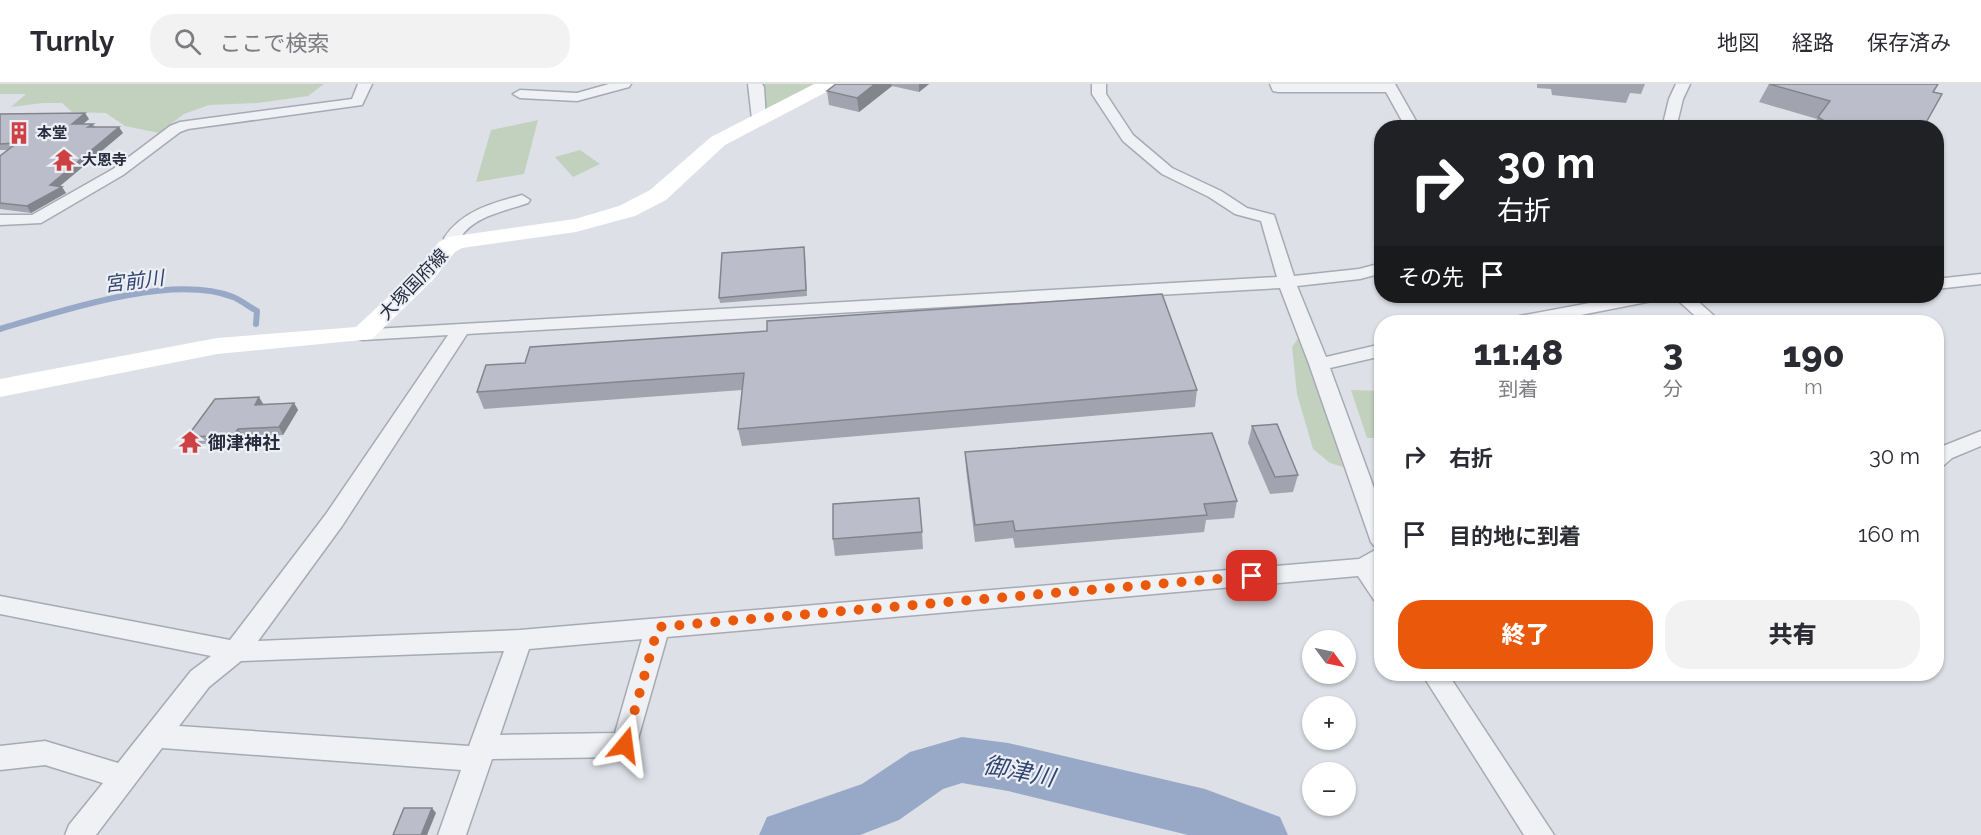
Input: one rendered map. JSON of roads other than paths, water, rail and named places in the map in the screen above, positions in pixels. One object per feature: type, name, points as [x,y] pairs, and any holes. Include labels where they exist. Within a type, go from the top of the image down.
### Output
[{"type":"main road","name":"大塚国府線","points":[[0,388],[217,346],[363,334],[425,275],[447,247],[456,242],[576,225],[627,211],[658,195],[718,141],[828,84]]},
{"type":"street","points":[[0,220],[35,220],[118,172],[175,129],[185,125],[357,102],[365,84]]},
{"type":"street","points":[[520,93],[577,97],[624,84]]},
{"type":"street","points":[[755,84],[759,119]]},
{"type":"street","points":[[1099,84],[1099,93],[1128,138],[1167,171],[1215,194],[1241,211],[1268,218],[1287,282],[1319,364],[1374,519]]},
{"type":"street","points":[[1277,84],[1278,88],[1390,86],[1409,120]]},
{"type":"street","points":[[1672,120],[1676,99],[1683,84]]},
{"type":"street","points":[[456,242],[452,238],[461,226],[480,215],[522,200]]},
{"type":"street","points":[[363,334],[1287,282],[1360,274],[1374,270]]},
{"type":"street","points":[[1944,283],[1981,279]]},
{"type":"street","points":[[1556,315],[1616,303]]},
{"type":"street","points":[[1690,303],[1704,315]]},
{"type":"street","points":[[79,835],[200,679],[236,651],[334,520],[462,328]]},
{"type":"street","points":[[1319,364],[1374,352]]},
{"type":"street","points":[[1944,454],[1981,438]]},
{"type":"street","points":[[0,605],[236,651],[308,650],[520,639],[1373,561]]},
{"type":"street","points":[[156,736],[480,753],[625,745],[658,627]]},
{"type":"street","points":[[452,835],[520,639]]},
{"type":"street","points":[[1439,681],[1540,835]]},
{"type":"street","points":[[0,758],[45,753],[123,777]]},
{"type":"waterway","name":"宮前川","points":[[0,329],[116,297],[179,289],[208,291],[236,298],[257,311],[256,324]]},
{"type":"waterway","name":"御津川","points":[[786,835],[807,830],[880,802],[929,769],[962,760],[1008,767],[1205,814],[1261,835]]},
{"type":"place","name":"本堂","points":[[19,133]]},
{"type":"place","name":"大恩寺","points":[[64,160]]},
{"type":"place","name":"御津神社","points":[[190,442]]}]
